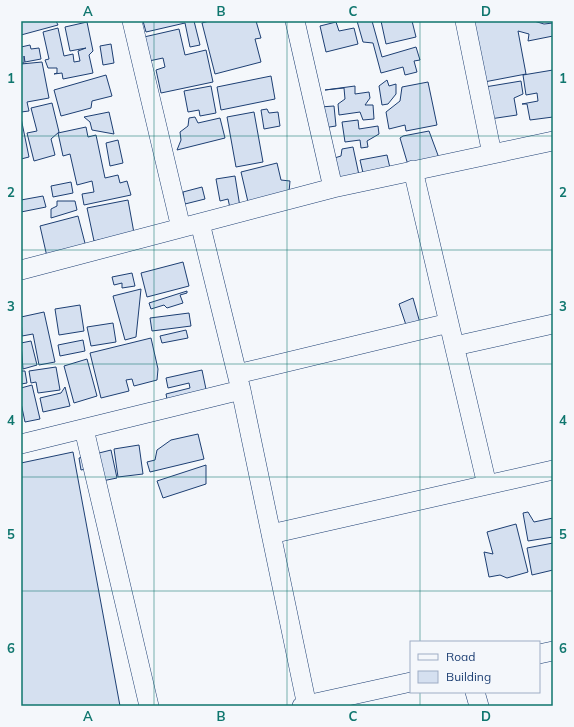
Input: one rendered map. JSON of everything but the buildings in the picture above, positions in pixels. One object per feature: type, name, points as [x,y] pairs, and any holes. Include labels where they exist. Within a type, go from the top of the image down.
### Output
[{"type":"street","points":[[132,21],[181,228]]},
{"type":"street","points":[[295,21],[333,188]]},
{"type":"street","points":[[464,21],[492,154]]},
{"type":"street","points":[[22,265],[181,228],[333,188],[553,141]]},
{"type":"street","points":[[413,170],[487,485]]},
{"type":"street","points":[[200,223],[239,382],[306,706],[410,682]]},
{"type":"street","points":[[21,444],[84,429],[239,382],[449,323]]},
{"type":"street","points":[[454,346],[553,324]]},
{"type":"street","points":[[84,429],[149,706]]},
{"type":"street","points":[[271,534],[553,470]]},
{"type":"street","points":[[540,654],[553,651]]},
{"type":"street","points":[[476,693],[479,706]]}]
